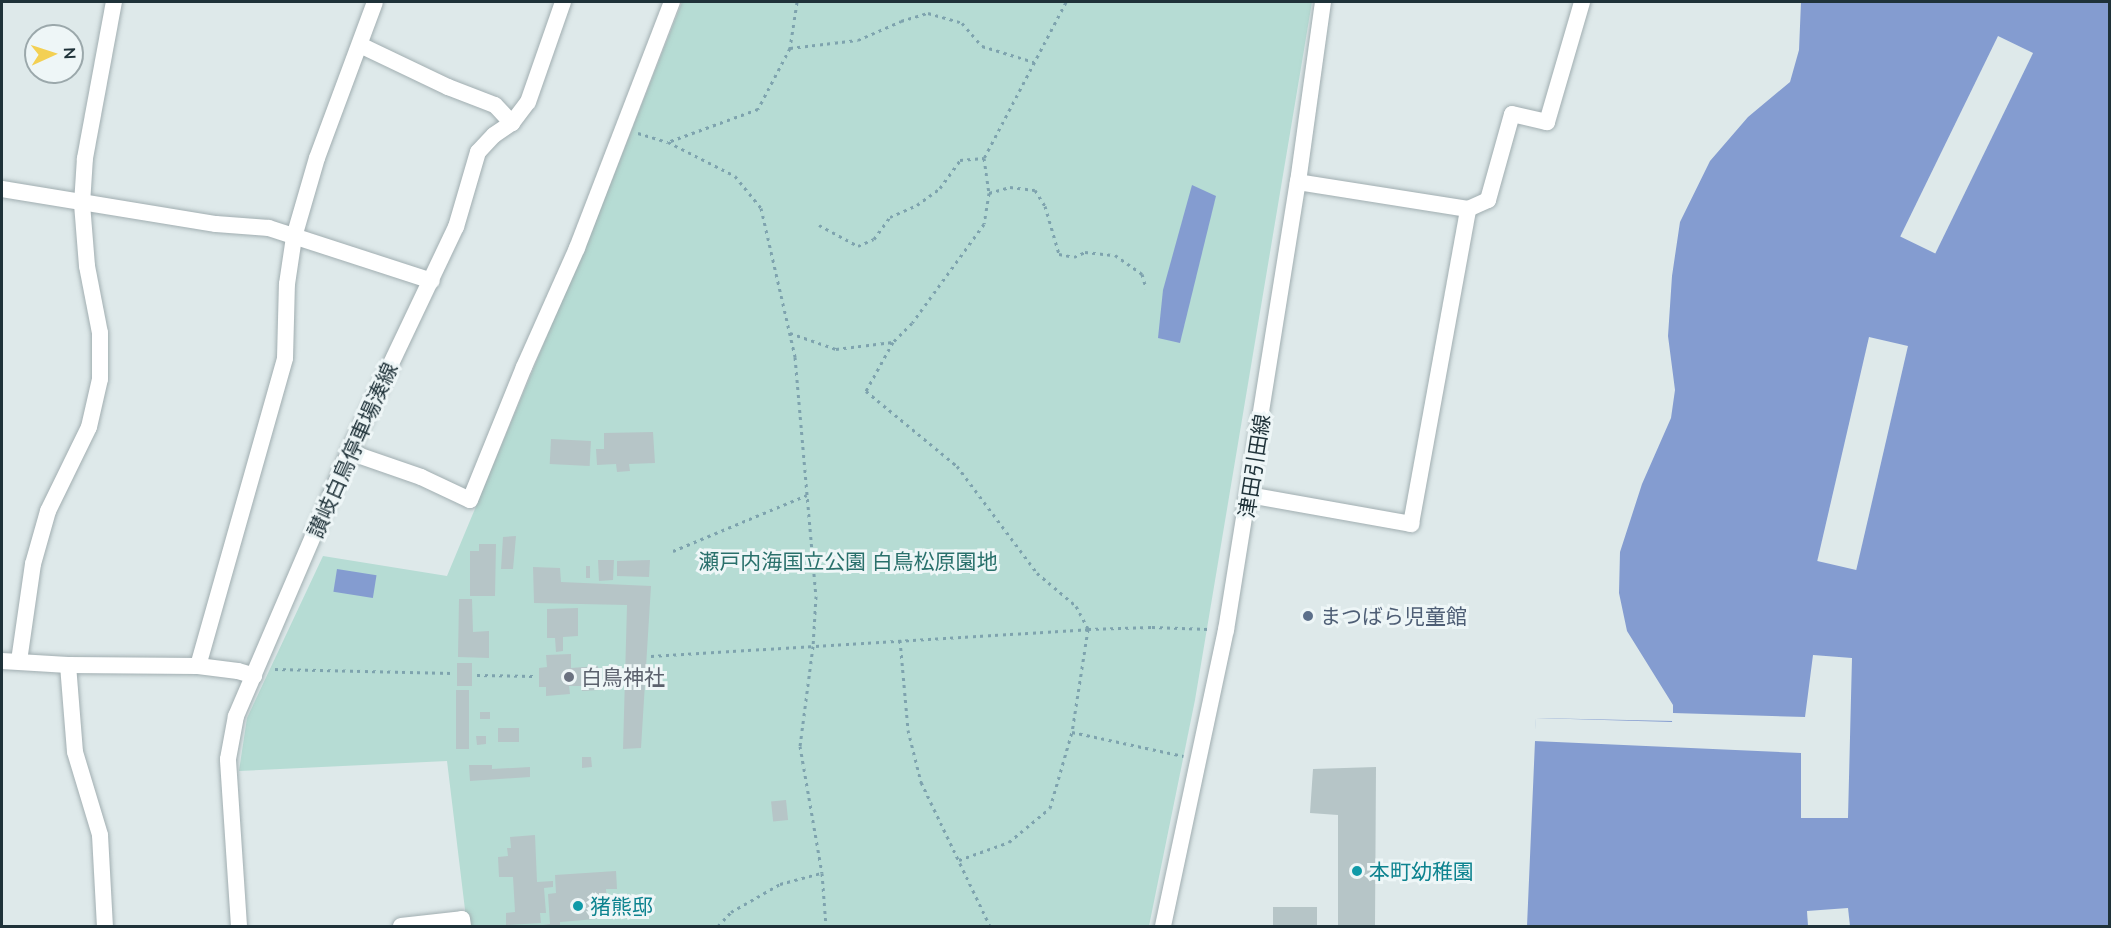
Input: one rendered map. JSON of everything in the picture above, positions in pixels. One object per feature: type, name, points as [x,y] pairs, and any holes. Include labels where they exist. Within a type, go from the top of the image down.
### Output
[{"type":"street","points":[[114,2],[85,158],[82,204],[87,266],[99,333],[100,379],[89,427],[48,511],[10,661],[68,665],[198,666],[256,672]]},
{"type":"street","points":[[198,666],[285,358],[287,284],[294,237],[317,158],[375,2]]},
{"type":"street","name":"讃岐白鳥停車場湊線","points":[[239,927],[228,759],[236,716],[349,452],[456,227],[478,152],[494,135],[512,123],[528,102],[563,2]]},
{"type":"street","points":[[349,452],[421,477],[470,501],[524,367],[577,248],[672,2]]},
{"type":"street","name":"津田引田線","points":[[1163,927],[1226,630],[1298,182],[1323,2]]},
{"type":"street","points":[[1298,182],[1468,209],[1488,200],[1512,114],[1547,122],[1582,2]]},
{"type":"street","points":[[360,45],[448,87],[495,105],[512,123]]},
{"type":"street","points":[[2,189],[82,204],[138,210],[216,224],[269,228],[432,281]]},
{"type":"street","points":[[1249,495],[1411,524],[1468,209]]},
{"type":"street","points":[[68,665],[75,752],[100,835],[105,927]]},
{"type":"street","points":[[401,927],[462,920],[463,927]]},
{"type":"path","points":[[668,142],[758,109],[790,48],[797,2]]},
{"type":"path","points":[[959,860],[1009,842],[1050,808],[1072,732],[1088,629],[1076,606],[1038,573],[957,466],[866,390],[893,342],[912,323],[984,224],[988,193],[984,158],[1066,2]]},
{"type":"path","points":[[790,48],[858,40],[901,21],[928,13],[962,23],[982,46],[1034,62]]},
{"type":"path","points":[[622,128],[668,142],[735,176],[761,208],[795,357],[816,596],[813,646],[800,746],[822,873],[826,927]]},
{"type":"path","points":[[819,225],[858,246],[874,240],[890,217],[917,205],[940,188],[960,160],[984,158]]},
{"type":"path","points":[[988,193],[1010,187],[1035,190],[1046,206],[1059,254],[1074,257],[1085,252],[1115,255],[1142,274],[1146,288]]},
{"type":"path","points":[[790,333],[836,349],[893,342]]},
{"type":"path","points":[[673,551],[807,495]]},
{"type":"path","points":[[651,656],[1088,629],[1152,627],[1226,630]]},
{"type":"path","points":[[900,640],[908,730],[921,782],[990,927]]},
{"type":"path","points":[[256,672],[452,673]]},
{"type":"path","points":[[477,675],[534,676]]},
{"type":"path","points":[[1072,732],[1199,760]]},
{"type":"path","points":[[718,927],[731,912],[780,884],[822,873]]},
{"type":"green space","name":"瀬戸内海国立公園 白鳥松原園地","points":[[682,2],[1312,2],[1195,700],[1149,926],[467,926],[447,761],[239,771],[247,718],[323,556],[447,576],[614,175]]},
{"type":"water","points":[[1801,2],[2109,2],[2109,926],[1527,926],[1536,718],[1673,721],[1673,705],[1627,631],[1619,593],[1620,552],[1642,484],[1671,418],[1675,390],[1668,336],[1672,276],[1680,222],[1710,161],[1748,117],[1790,82],[1799,50]]},
{"type":"water","points":[[1192,185],[1216,196],[1180,343],[1158,338],[1163,290]]},
{"type":"water","points":[[337,569],[377,575],[373,598],[333,592]]},
{"type":"pier","points":[[1998,36],[2033,53],[1935,254],[1900,236]]},
{"type":"pier","points":[[1869,337],[1908,346],[1856,570],[1817,561]]},
{"type":"pier","points":[[1813,655],[1852,658],[1848,818],[1801,818],[1801,753],[1534,741],[1536,718],[1672,722],[1673,713],[1805,717]]},
{"type":"pier","points":[[1848,908],[1850,926],[1808,926],[1807,911]]},
{"type":"building","points":[[653,432],[655,463],[629,464],[630,471],[617,472],[616,464],[597,465],[596,449],[604,449],[604,433]]},
{"type":"building","points":[[551,439],[591,441],[590,466],[550,464]]},
{"type":"building","points":[[516,536],[513,569],[501,569],[503,537]]},
{"type":"building","points":[[479,544],[496,544],[495,596],[470,596],[470,551],[479,551]]},
{"type":"building","points":[[598,560],[614,560],[613,580],[599,581]]},
{"type":"building","points":[[650,560],[649,577],[617,576],[617,561]]},
{"type":"building","points":[[586,566],[590,566],[590,578],[586,578]]},
{"type":"building","points":[[533,567],[560,568],[561,582],[651,586],[641,748],[623,749],[627,605],[534,603]]},
{"type":"building","points":[[459,599],[472,599],[473,632],[489,631],[489,658],[458,657]]},
{"type":"building","points":[[578,608],[578,636],[563,637],[563,651],[556,652],[555,638],[547,638],[547,609]]},
{"type":"building","name":"白鳥神社","points":[[571,654],[571,668],[598,666],[599,690],[582,691],[582,686],[569,686],[570,694],[546,696],[546,687],[539,687],[539,668],[547,667],[546,655]]},
{"type":"building","points":[[457,663],[472,663],[472,686],[457,686]]},
{"type":"building","points":[[456,690],[469,690],[469,749],[456,749]]},
{"type":"building","points":[[480,712],[490,712],[490,719],[480,719]]},
{"type":"building","points":[[498,728],[519,728],[519,742],[498,742]]},
{"type":"building","points":[[476,736],[486,736],[486,744],[477,745]]},
{"type":"building","points":[[582,757],[591,757],[592,767],[582,768]]},
{"type":"building","points":[[469,765],[492,765],[492,769],[530,767],[530,777],[470,781]]},
{"type":"building","name":"本町幼稚園","points":[[1376,767],[1375,926],[1338,926],[1338,815],[1310,813],[1313,769]]},
{"type":"building","points":[[786,800],[788,820],[773,821],[771,802]]},
{"type":"building","points":[[535,835],[537,882],[553,881],[553,887],[544,888],[546,913],[540,913],[541,923],[506,925],[506,913],[515,912],[513,877],[499,877],[498,857],[508,856],[507,848],[511,848],[510,837]]},
{"type":"building","name":"猪熊邸","points":[[616,871],[617,889],[606,889],[608,918],[560,922],[560,926],[536,926],[550,924],[548,894],[556,893],[555,875]]},
{"type":"building","name":"本町幼稚園","points":[[1273,907],[1317,907],[1317,926],[1273,926]]},
{"type":"place","name":"まつばら児童館","points":[[1308,616]]},
{"type":"place","name":"白鳥神社","points":[[569,677]]},
{"type":"place","name":"本町幼稚園","points":[[1357,871]]},
{"type":"place","name":"猪熊邸","points":[[578,906]]}]
